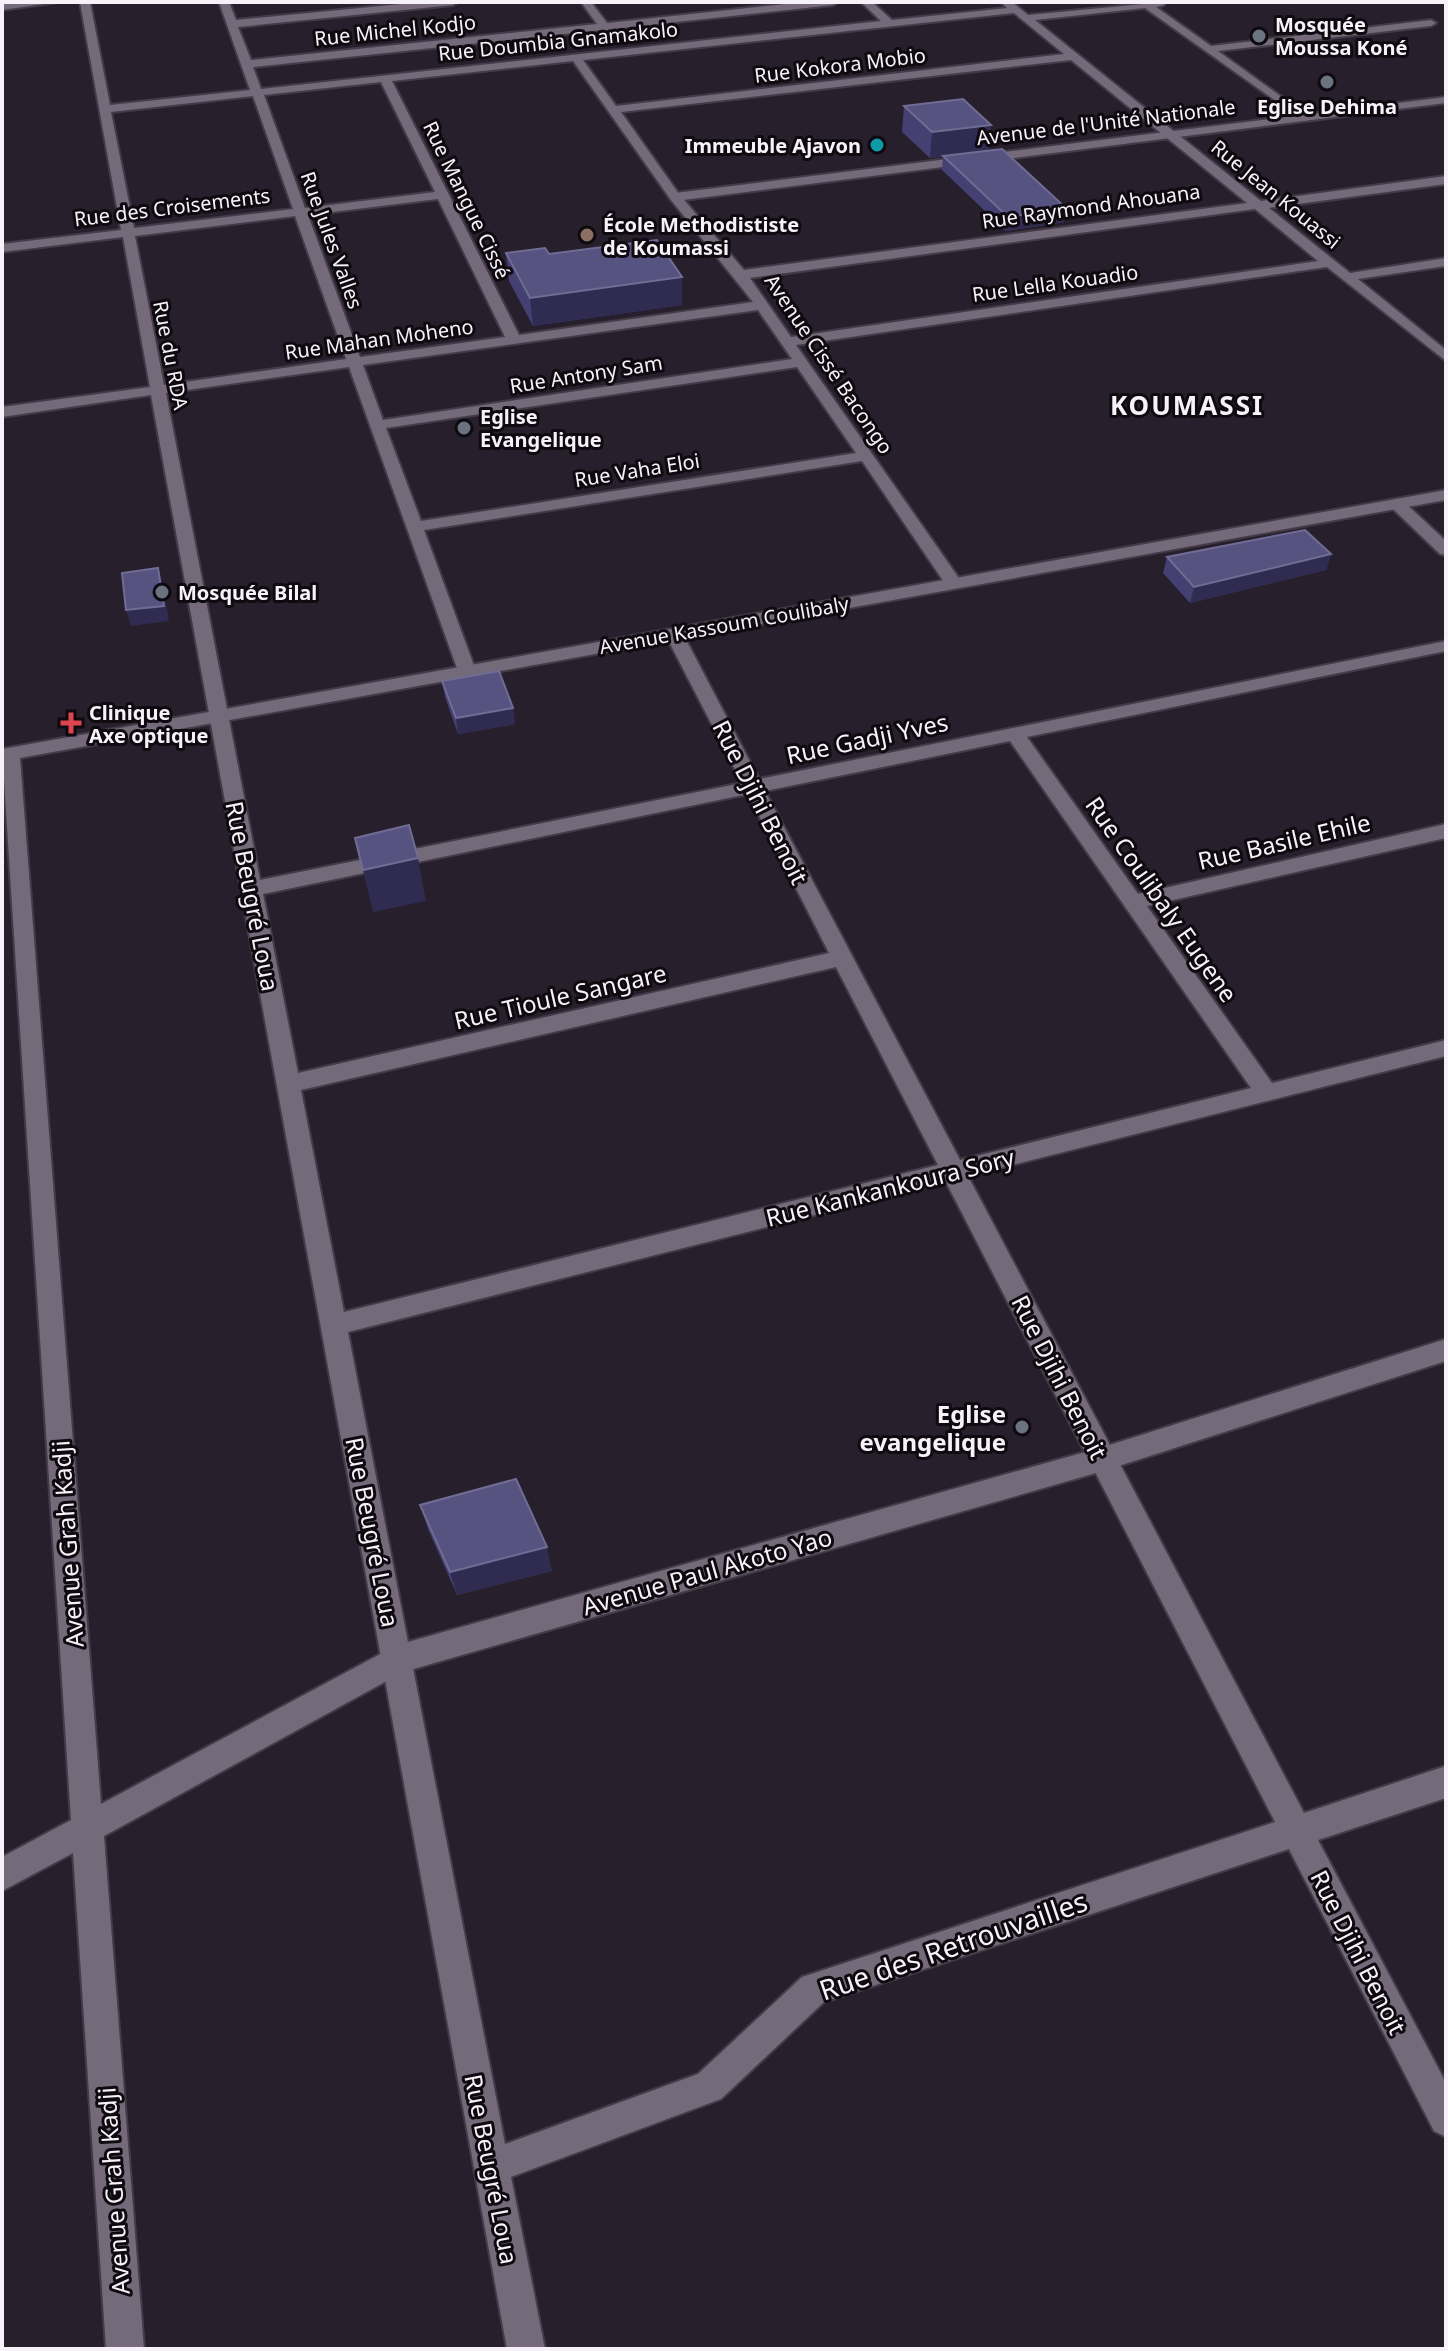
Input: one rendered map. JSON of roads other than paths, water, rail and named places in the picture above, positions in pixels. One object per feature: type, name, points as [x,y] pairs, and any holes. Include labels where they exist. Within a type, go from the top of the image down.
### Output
[{"type":"street","points":[[2,7],[53,2]]},
{"type":"street","name":"Rue du RDA","points":[[85,2],[219,716]]},
{"type":"street","name":"Rue Jules Valles","points":[[224,2],[467,671]]},
{"type":"street","points":[[232,24],[453,2]]},
{"type":"street","points":[[586,2],[624,52]]},
{"type":"street","name":"Rue Michel Kodjo","points":[[247,64],[833,2]]},
{"type":"street","points":[[866,2],[889,23]]},
{"type":"street","name":"Rue Doumbia Gnamakolo","points":[[104,109],[1016,10],[1166,2]]},
{"type":"street","points":[[1146,4],[1304,118]]},
{"type":"street","name":"Rue Jean Kouassi","points":[[1016,10],[1446,357]]},
{"type":"street","points":[[1209,49],[1431,23]]},
{"type":"street","name":"Rue Kokora Mobio","points":[[612,110],[1073,56]]},
{"type":"street","name":"Avenue Cissé Bacongo","points":[[576,58],[675,197],[741,275],[954,584]]},
{"type":"street","name":"Rue Mangue Cissé","points":[[385,78],[514,340]]},
{"type":"street","name":"Avenue de l'Unité Nationale","points":[[675,197],[1446,100]]},
{"type":"street","name":"Rue Raymond Ahouana","points":[[741,275],[1446,180]]},
{"type":"street","name":"Rue des Croisements","points":[[2,248],[441,195]]},
{"type":"street","points":[[1347,277],[1446,262]]},
{"type":"street","name":"Rue Lella Kouadio","points":[[787,342],[1330,263]]},
{"type":"street","name":"Rue Mahan Moheno","points":[[2,412],[762,305]]},
{"type":"street","name":"Rue Antony Sam","points":[[378,425],[801,362]]},
{"type":"street","name":"Rue Vaha Eloi","points":[[415,527],[865,456]]},
{"type":"street","name":"Avenue Kassoum Coulibaly","points":[[5,750],[219,716],[1446,495]]},
{"type":"street","points":[[1397,504],[1446,550]]},
{"type":"street","name":"Rue Djihi Benoit","points":[[674,634],[1446,2119]]},
{"type":"street","name":"Rue Gadji Yves","points":[[252,889],[1446,646]]},
{"type":"street","name":"Rue Beugré Loua","points":[[219,716],[526,2349]]},
{"type":"street","name":"Rue Coulibaly Eugene","points":[[1015,734],[1267,1093]]},
{"type":"street","name":"Avenue Grah Kadji","points":[[5,750],[125,2349]]},
{"type":"street","name":"Rue Basile Ehile","points":[[1133,902],[1446,831]]},
{"type":"street","name":"Rue Tioule Sangare","points":[[289,1084],[842,958]]},
{"type":"street","name":"Rue Kankankoura Sory","points":[[334,1325],[1446,1048]]},
{"type":"street","name":"Avenue Paul Akoto Yao","points":[[2,1875],[397,1659],[1103,1459],[1446,1350]]},
{"type":"street","name":"Rue des Retrouvailles","points":[[492,2166],[709,2087],[814,1989],[1446,1782]]},
{"type":"place","name":"Mosquée Moussa Koné","points":[[1259,36]]},
{"type":"place","name":"Eglise Dehima","points":[[1327,82]]},
{"type":"place","name":"Immeuble Ajavon","points":[[877,145]]},
{"type":"place","name":"École Methodististe de Koumassi","points":[[587,235]]},
{"type":"place","name":"Eglise Evangelique","points":[[464,428]]},
{"type":"place","name":"Mosquée Bilal","points":[[162,592]]},
{"type":"place","name":"Clinique Axe optique","points":[[71,723]]},
{"type":"place","name":"Eglise evangelique","points":[[1022,1427]]},
{"type":"district","name":"KOUMASSI","points":[[1187,405]]}]
